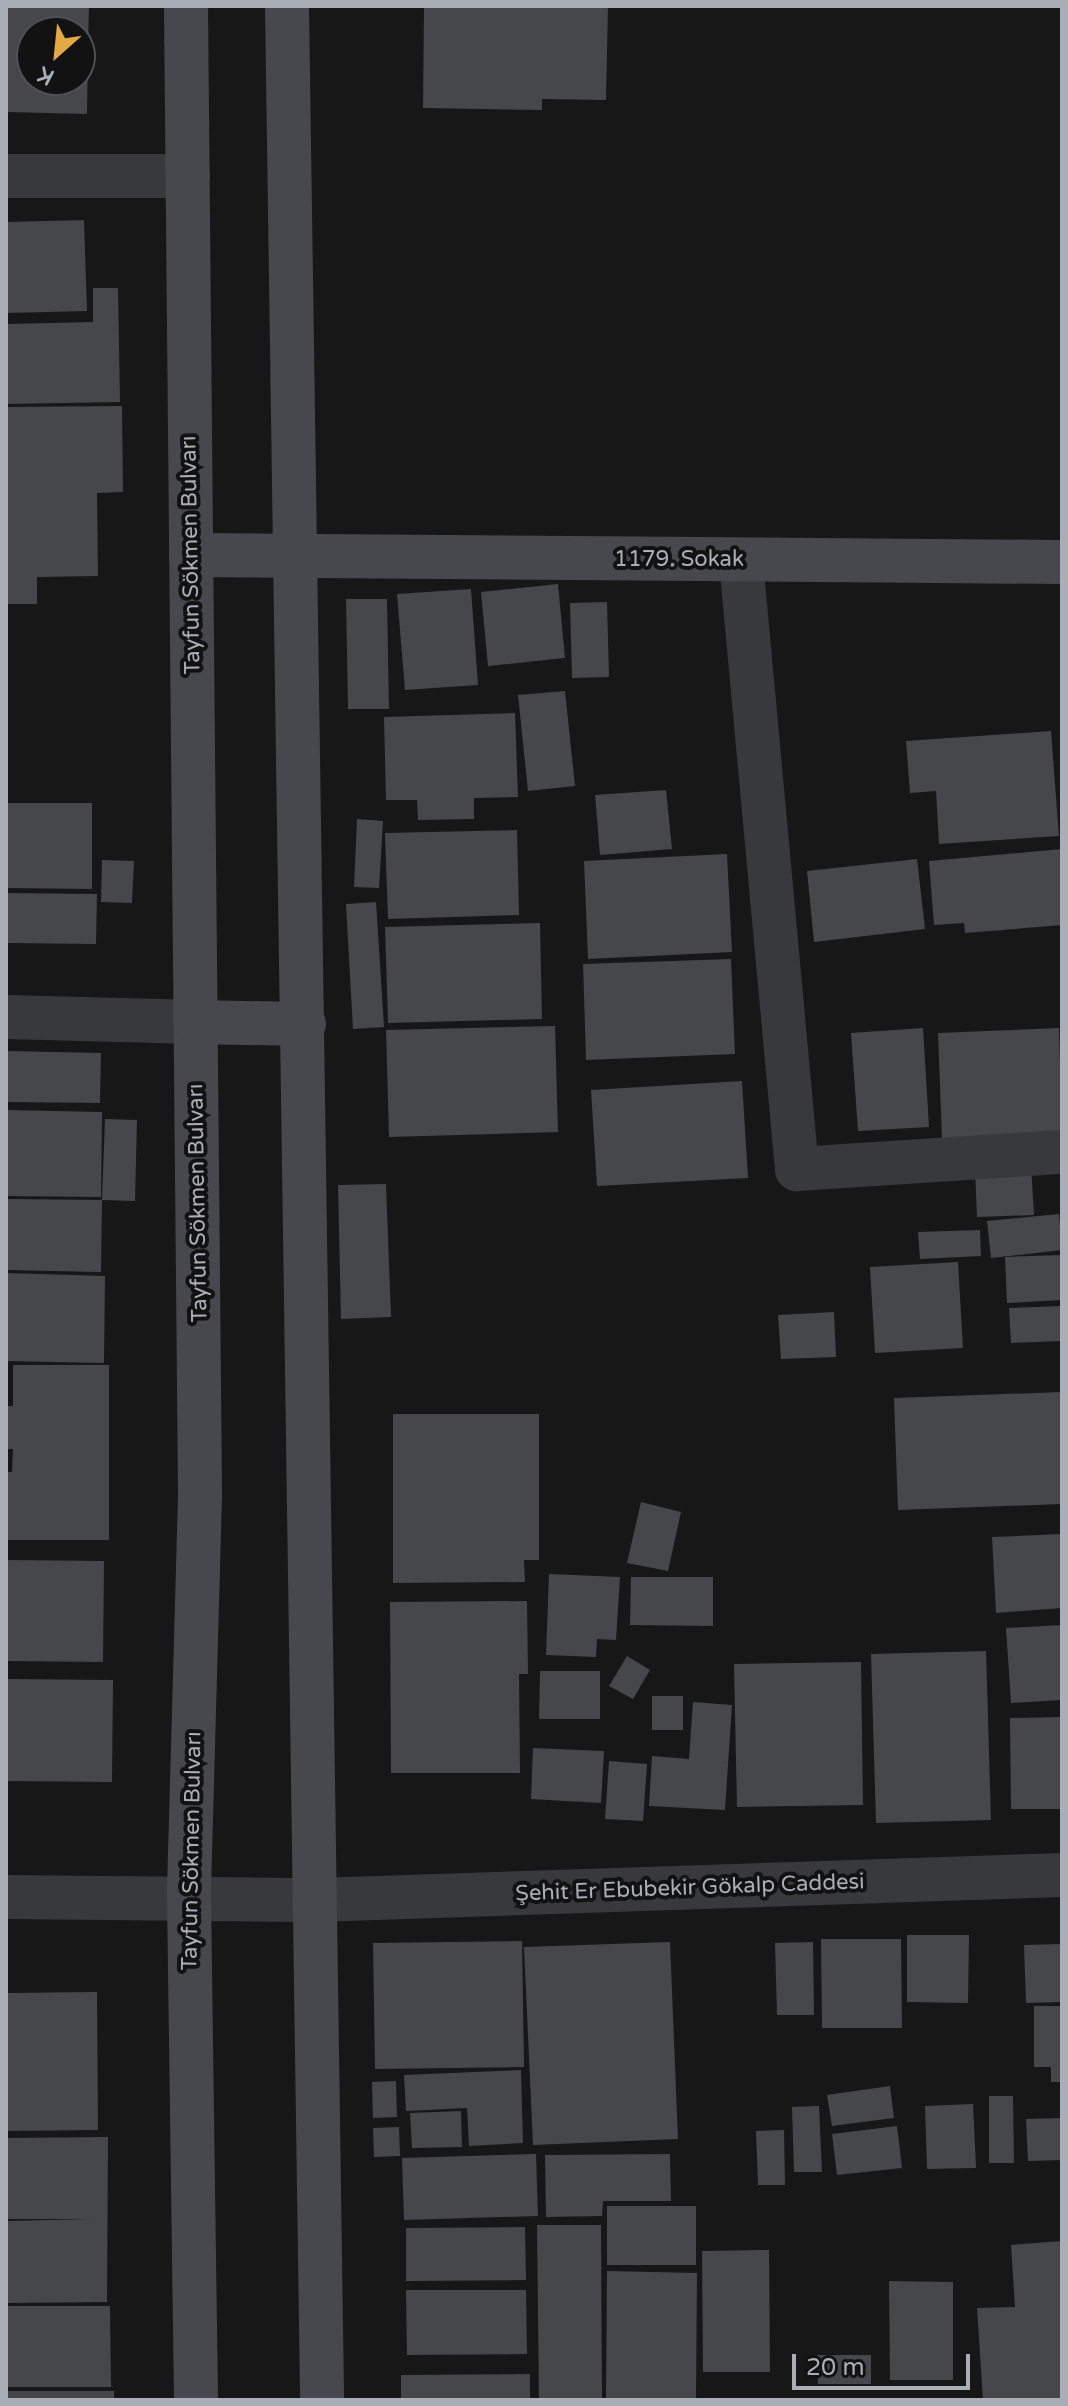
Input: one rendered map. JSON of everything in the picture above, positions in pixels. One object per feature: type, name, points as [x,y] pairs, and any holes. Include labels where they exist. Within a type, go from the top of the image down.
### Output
[{"type":"main road","name":"Tayfun Sökmen Bulvarı","points":[[186,6],[200,1496],[189,1898],[196,2400]]},
{"type":"main road","points":[[287,6],[322,2400]]},
{"type":"main road","name":"1179. Sokak","points":[[191,555],[1062,562]]},
{"type":"main road","points":[[196,1022],[304,1024]]},
{"type":"street","points":[[6,176],[188,176]]},
{"type":"street","points":[[741,561],[797,1169],[1062,1152]]},
{"type":"street","points":[[6,1017],[196,1022]]},
{"type":"street","name":"Şehit Er Ebubekir Gökalp Caddesi","points":[[6,1897],[317,1900],[1062,1875]]},
{"type":"building","points":[[6,6],[89,6],[89,16],[16,16],[16,96],[87,96],[87,114],[6,112]]},
{"type":"building","points":[[424,6],[608,6],[606,100],[542,99],[542,110],[423,108]]},
{"type":"building","points":[[84,220],[87,311],[6,313],[6,222]]},
{"type":"building","points":[[93,288],[118,288],[120,402],[6,404],[6,324],[93,322]]},
{"type":"building","points":[[122,406],[123,492],[97,493],[98,576],[37,577],[37,604],[8,604],[6,407]]},
{"type":"building","points":[[558,584],[565,658],[488,666],[481,592]]},
{"type":"building","points":[[471,589],[478,685],[405,690],[397,594]]},
{"type":"building","points":[[346,599],[387,599],[389,709],[348,709]]},
{"type":"building","points":[[607,602],[609,677],[572,678],[570,603]]},
{"type":"building","points":[[565,691],[575,786],[528,791],[518,695]]},
{"type":"building","points":[[515,713],[518,797],[474,798],[474,819],[418,820],[417,800],[386,800],[384,717]]},
{"type":"building","points":[[1051,731],[1059,836],[939,844],[936,791],[910,793],[906,741]]},
{"type":"building","points":[[666,790],[672,849],[600,855],[595,795]]},
{"type":"building","points":[[6,803],[92,803],[92,889],[6,888]]},
{"type":"building","points":[[357,819],[383,821],[379,888],[354,887]]},
{"type":"building","points":[[517,830],[519,915],[388,919],[385,833]]},
{"type":"building","points":[[1062,849],[1062,925],[965,933],[964,923],[934,925],[929,861]]},
{"type":"building","points":[[727,854],[732,952],[588,959],[584,861]]},
{"type":"building","points":[[917,859],[925,929],[814,942],[807,871]]},
{"type":"building","points":[[102,860],[134,861],[132,903],[101,902]]},
{"type":"building","points":[[6,893],[97,894],[96,944],[6,943]]},
{"type":"building","points":[[376,902],[384,1027],[353,1029],[346,904]]},
{"type":"building","points":[[540,923],[542,1019],[388,1023],[385,927]]},
{"type":"building","points":[[731,959],[735,1054],[586,1060],[583,964]]},
{"type":"building","points":[[555,1026],[558,1132],[389,1137],[386,1030]]},
{"type":"building","points":[[923,1028],[929,1127],[858,1131],[851,1033]]},
{"type":"building","points":[[1059,1028],[1062,1134],[942,1139],[938,1033]]},
{"type":"building","points":[[7,1051],[101,1053],[100,1103],[7,1102]]},
{"type":"building","points":[[742,1081],[748,1178],[597,1186],[591,1090]]},
{"type":"building","points":[[6,1110],[102,1112],[101,1197],[6,1196]]},
{"type":"building","points":[[105,1119],[137,1120],[135,1201],[102,1200]]},
{"type":"building","points":[[1031,1166],[1034,1215],[977,1217],[975,1169]]},
{"type":"building","points":[[386,1184],[391,1317],[341,1319],[338,1185]]},
{"type":"building","points":[[6,1199],[102,1200],[101,1272],[6,1270]]},
{"type":"building","points":[[1059,1214],[1062,1250],[991,1258],[987,1221]]},
{"type":"building","points":[[980,1230],[981,1256],[920,1259],[918,1232]]},
{"type":"building","points":[[1062,1255],[1062,1300],[1007,1303],[1005,1257]]},
{"type":"building","points":[[958,1262],[963,1348],[875,1353],[870,1267]]},
{"type":"building","points":[[6,1273],[105,1276],[104,1363],[6,1361]]},
{"type":"building","points":[[1062,1306],[1062,1341],[1011,1343],[1009,1308]]},
{"type":"building","points":[[834,1312],[836,1357],[781,1359],[778,1315]]},
{"type":"building","points":[[13,1365],[109,1365],[109,1540],[6,1540],[6,1472],[12,1472],[13,1449],[6,1449],[6,1406],[13,1406]]},
{"type":"building","points":[[1062,1392],[1062,1504],[898,1510],[894,1398]]},
{"type":"building","points":[[393,1414],[539,1414],[539,1560],[524,1560],[525,1582],[393,1583]]},
{"type":"building","points":[[641,1502],[681,1512],[668,1571],[627,1563]]},
{"type":"building","points":[[1062,1534],[1062,1608],[996,1613],[992,1537]]},
{"type":"building","points":[[6,1560],[104,1561],[103,1662],[6,1661]]},
{"type":"building","points":[[549,1574],[620,1577],[616,1640],[597,1639],[596,1657],[546,1655]]},
{"type":"building","points":[[631,1577],[713,1577],[713,1626],[630,1625]]},
{"type":"building","points":[[527,1601],[528,1674],[519,1674],[520,1773],[391,1773],[390,1602]]},
{"type":"building","points":[[1062,1625],[1062,1700],[1011,1703],[1006,1628]]},
{"type":"building","points":[[986,1651],[991,1820],[876,1823],[871,1654]]},
{"type":"building","points":[[627,1656],[650,1670],[633,1699],[609,1686]]},
{"type":"building","points":[[861,1662],[863,1805],[737,1807],[734,1664]]},
{"type":"building","points":[[540,1671],[600,1671],[600,1719],[539,1719]]},
{"type":"building","points":[[6,1679],[113,1680],[112,1782],[6,1781]]},
{"type":"building","points":[[652,1696],[683,1696],[683,1730],[652,1730]]},
{"type":"building","points":[[693,1702],[732,1705],[725,1810],[649,1806],[652,1756],[689,1759]]},
{"type":"building","points":[[1062,1717],[1062,1809],[1011,1809],[1010,1718]]},
{"type":"building","points":[[533,1748],[604,1751],[601,1803],[531,1799]]},
{"type":"building","points":[[609,1761],[647,1764],[643,1821],[605,1819]]},
{"type":"building","points":[[907,1935],[969,1935],[968,2003],[907,2002]]},
{"type":"building","points":[[821,1939],[901,1939],[902,2028],[822,2028]]},
{"type":"building","points":[[522,1941],[524,2067],[375,2069],[373,1943]]},
{"type":"building","points":[[670,1942],[678,2139],[533,2145],[524,1947]]},
{"type":"building","points":[[813,1942],[814,2015],[777,2015],[775,1943]]},
{"type":"building","points":[[1062,1944],[1062,2002],[1026,2003],[1024,1945]]},
{"type":"building","points":[[97,1992],[98,2130],[6,2131],[6,1993]]},
{"type":"building","points":[[1034,2006],[1062,2006],[1062,2082],[1051,2082],[1051,2067],[1034,2067]]},
{"type":"building","points":[[521,2070],[523,2143],[469,2146],[467,2108],[406,2111],[404,2075]]},
{"type":"building","points":[[396,2081],[397,2117],[373,2118],[372,2082]]},
{"type":"building","points":[[890,2086],[894,2118],[832,2126],[827,2095]]},
{"type":"building","points":[[989,2096],[1013,2096],[1014,2163],[989,2163]]},
{"type":"building","points":[[973,2104],[976,2168],[927,2169],[925,2106]]},
{"type":"building","points":[[819,2106],[822,2172],[794,2172],[792,2107]]},
{"type":"building","points":[[461,2111],[462,2147],[412,2148],[410,2113]]},
{"type":"building","points":[[1062,2118],[1062,2160],[1028,2161],[1026,2119]]},
{"type":"building","points":[[897,2126],[902,2168],[837,2175],[832,2134]]},
{"type":"building","points":[[399,2127],[400,2156],[374,2157],[373,2128]]},
{"type":"building","points":[[784,2130],[785,2185],[758,2185],[756,2131]]},
{"type":"building","points":[[108,2137],[107,2302],[6,2303],[6,2221],[92,2219],[6,2219],[6,2138]]},
{"type":"building","points":[[536,2154],[538,2216],[404,2220],[402,2158]]},
{"type":"building","points":[[670,2154],[671,2201],[603,2201],[602,2216],[546,2217],[545,2155]]},
{"type":"building","points":[[607,2206],[696,2206],[696,2265],[607,2265]]},
{"type":"building","points":[[537,2225],[601,2225],[602,2400],[539,2400]]},
{"type":"building","points":[[525,2227],[526,2280],[406,2281],[406,2228]]},
{"type":"building","points":[[1062,2241],[1062,2400],[983,2400],[977,2308],[1015,2307],[1011,2245]]},
{"type":"building","points":[[769,2250],[770,2372],[703,2372],[702,2251]]},
{"type":"building","points":[[607,2271],[697,2273],[696,2400],[606,2400]]},
{"type":"building","points":[[889,2281],[953,2282],[953,2380],[890,2380]]},
{"type":"building","points":[[406,2290],[526,2290],[527,2354],[407,2355]]},
{"type":"building","points":[[6,2306],[110,2306],[111,2387],[6,2387]]},
{"type":"building","points":[[817,2355],[871,2355],[871,2384],[818,2384]]},
{"type":"building","points":[[530,2374],[530,2400],[401,2400],[401,2375]]},
{"type":"building","points":[[6,2391],[114,2391],[114,2400],[6,2400]]}]
